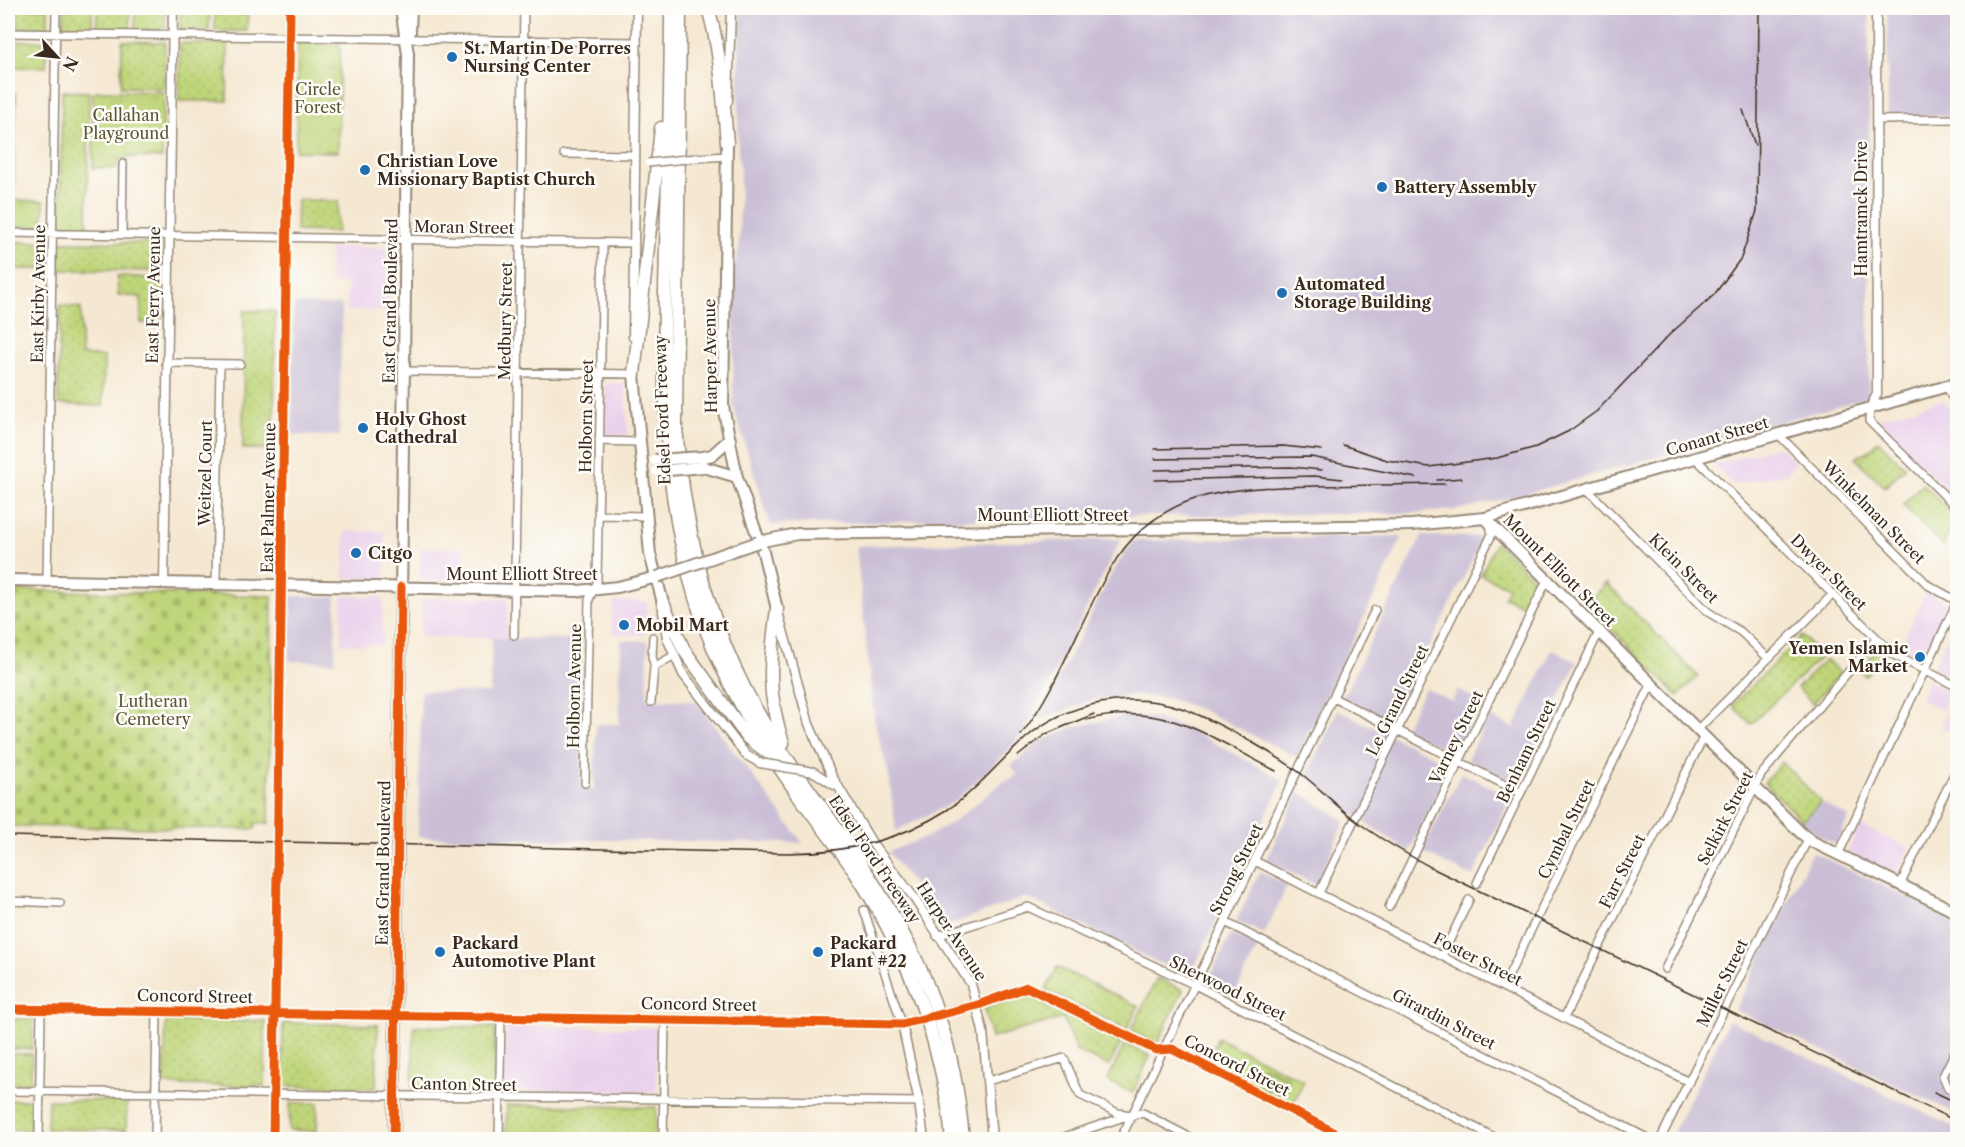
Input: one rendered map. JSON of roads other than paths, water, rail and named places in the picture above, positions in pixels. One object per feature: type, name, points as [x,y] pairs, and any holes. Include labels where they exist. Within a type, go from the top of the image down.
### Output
[{"type":"highway","name":"Edsel Ford Freeway","points":[[671,8],[664,394],[670,485],[685,558],[697,604],[715,652],[742,707],[773,756],[849,862],[906,962],[938,1053],[952,1140]]},
{"type":"highway","name":"Edsel Ford Freeway","points":[[680,8],[676,428],[681,489],[690,540],[712,611],[743,687],[792,767],[839,832],[898,921],[920,965],[949,1049],[963,1140]]},
{"type":"highway","points":[[708,8],[719,48],[727,150]]},
{"type":"highway","points":[[634,374],[671,36]]},
{"type":"highway","points":[[663,603],[684,650],[708,685],[748,738],[773,756]]},
{"type":"highway","points":[[777,609],[769,677],[773,714],[792,767]]},
{"type":"main road","name":"East Grand Boulevard","points":[[394,1140],[406,239],[406,39],[401,8]]},
{"type":"main road","name":"East Grand Boulevard","points":[[406,39],[410,32],[411,8]]},
{"type":"main road","name":"Harper Avenue","points":[[727,150],[723,406],[737,477],[759,542],[777,609]]},
{"type":"main road","points":[[634,374],[638,442],[645,455],[656,466]]},
{"type":"main road","name":"Conant Street","points":[[1485,518],[1958,383]]},
{"type":"main road","points":[[703,462],[730,439]]},
{"type":"main road","name":"Harper Avenue","points":[[638,442],[650,554],[663,603]]},
{"type":"main road","points":[[642,481],[656,466],[703,462],[737,477]]},
{"type":"main road","name":"Mount Elliott Street","points":[[8,580],[593,590],[620,587],[657,577],[759,542],[796,534],[1412,525],[1485,518],[1548,578],[1808,839],[1958,913]]},
{"type":"street","name":"East Kirby Avenue","points":[[47,580],[56,8]]},
{"type":"street","name":"East Ferry Avenue","points":[[164,583],[173,8]]},
{"type":"street","name":"East Palmer Avenue","points":[[274,988],[290,8]]},
{"type":"street","name":"Medbury Street","points":[[514,635],[524,8]]},
{"type":"street","points":[[405,370],[634,374],[633,243],[637,8]]},
{"type":"street","name":"Harper Avenue","points":[[727,150],[731,8]]},
{"type":"street","name":"Hamtramck Drive","points":[[1870,408],[1877,394],[1876,8]]},
{"type":"street","points":[[8,33],[637,42]]},
{"type":"street","points":[[1876,120],[1958,119]]},
{"type":"street","points":[[635,167],[648,163],[696,158],[727,150]]},
{"type":"street","points":[[564,154],[635,155]]},
{"type":"street","points":[[122,235],[123,164]]},
{"type":"street","name":"Moran Street","points":[[8,233],[633,243]]},
{"type":"street","name":"Holborn Street","points":[[593,590],[597,583],[603,242]]},
{"type":"street","points":[[166,363],[240,364]]},
{"type":"street","name":"Weitzel Court","points":[[216,584],[220,364]]},
{"type":"street","points":[[1945,386],[1958,405]]},
{"type":"street","points":[[1870,408],[1869,421],[1958,509]]},
{"type":"street","name":"Winkelman Street","points":[[1778,435],[1929,585],[1957,600]]},
{"type":"street","points":[[599,441],[638,442]]},
{"type":"street","name":"Dwyer Street","points":[[1695,458],[1894,655],[1958,687]]},
{"type":"street","name":"Klein Street","points":[[1587,489],[1708,612],[1741,632],[1768,658]]},
{"type":"street","points":[[598,515],[646,516]]},
{"type":"street","name":"Le Grand Street","points":[[1319,893],[1492,534],[1485,518]]},
{"type":"street","name":"Varney Street","points":[[1389,908],[1548,578]]},
{"type":"street","name":"Holborn Avenue","points":[[585,783],[589,599],[593,590]]},
{"type":"street","name":"Farr Street","points":[[1564,1018],[1701,732],[1768,658],[1833,594]]},
{"type":"street","points":[[1838,855],[1957,600]]},
{"type":"street","name":"Harper Avenue","points":[[663,603],[667,638],[673,656],[683,674],[746,755],[760,763],[814,772],[829,780],[842,794]]},
{"type":"street","name":"Harper Avenue","points":[[777,609],[809,724],[824,760],[872,843],[912,895],[937,936],[971,984],[978,1005],[988,1082],[992,1140]]},
{"type":"street","name":"Strong Street","points":[[1120,1140],[1375,610]]},
{"type":"street","name":"Benham Street","points":[[1477,883],[1600,630]]},
{"type":"street","points":[[651,702],[655,666],[652,657],[653,637]]},
{"type":"street","name":"Selkirk Street","points":[[1665,969],[1761,775],[1877,638]]},
{"type":"street","points":[[655,666],[673,656]]},
{"type":"street","name":"Cymbal Street","points":[[1503,987],[1652,683]]},
{"type":"street","points":[[1334,698],[1521,794]]},
{"type":"street","points":[[814,772],[821,768],[824,760]]},
{"type":"street","points":[[1900,885],[1958,766]]},
{"type":"street","name":"Miller Street","points":[[1660,1140],[1808,839]]},
{"type":"street","name":"Foster Street","points":[[1255,861],[1689,1082]]},
{"type":"street","points":[[1442,956],[1469,900]]},
{"type":"street","points":[[8,901],[60,903]]},
{"type":"street","name":"Sherwood Street","points":[[937,936],[1026,906],[1195,985],[1500,1140]]},
{"type":"street","points":[[864,910],[906,1023],[924,1140]]},
{"type":"street","name":"Girardin Street","points":[[1225,922],[1651,1140]]},
{"type":"street","name":"Concord Street","points":[[8,1009],[158,1011],[274,1009],[396,1016],[906,1023],[978,1005],[1027,987],[1156,1050],[1173,1050],[1349,1140]]},
{"type":"street","points":[[39,1140],[41,1009]]},
{"type":"street","points":[[273,1140],[274,1009]]},
{"type":"street","points":[[155,1140],[158,1011]]},
{"type":"street","points":[[499,1140],[501,1016]]},
{"type":"street","points":[[663,1140],[665,1018]]},
{"type":"street","points":[[1958,1046],[1943,1076],[1948,1088],[1958,1092]]},
{"type":"street","points":[[988,1082],[1063,1058],[1080,1095],[1118,1113],[1132,1115]]},
{"type":"street","name":"Canton Street","points":[[8,1091],[919,1102]]},
{"type":"street","points":[[1055,1140],[1143,1113],[1195,1140]]},
{"type":"tunnel","points":[[274,988],[274,1005]]},
{"type":"railway","points":[[1343,445],[1387,460],[1429,467],[1497,458],[1536,447],[1569,431],[1597,411],[1670,334],[1714,295],[1741,258],[1757,211],[1759,8]]},
{"type":"railway","points":[[1743,110],[1755,145]]},
{"type":"railway","points":[[1155,449],[1283,446],[1322,450]]},
{"type":"railway","points":[[1155,459],[1311,457],[1416,478]]},
{"type":"railway","points":[[1155,470],[1291,467],[1322,470]]},
{"type":"railway","points":[[1155,480],[1314,476],[1342,479]]},
{"type":"railway","points":[[1437,480],[1462,478]]},
{"type":"railway","points":[[1021,735],[1046,696],[1109,571],[1128,543],[1150,523],[1173,508],[1199,498],[1255,488],[1445,484]]},
{"type":"railway","points":[[8,836],[787,853],[829,851],[870,843],[929,821],[969,794],[1027,737],[1061,715],[1080,708],[1121,700],[1162,703],[1195,713],[1262,748],[1304,776],[1368,830],[1436,870],[1958,1122]]},
{"type":"railway","points":[[1018,756],[1046,734],[1094,714]]},
{"type":"railway","points":[[1086,720],[1114,715],[1163,718],[1186,725],[1276,771]]},
{"type":"railway","points":[[1934,1092],[1958,1103]]},
{"type":"place","name":"St. Martin De Porres Nursing Center","points":[[452,57]]},
{"type":"place","name":"Christian Love Missionary Baptist Church","points":[[365,170]]},
{"type":"place","name":"Battery Assembly","points":[[1382,187]]},
{"type":"place","name":"Automated Storage Building","points":[[1282,293]]},
{"type":"place","name":"Holy Ghost Cathedral","points":[[363,428]]},
{"type":"place","name":"Citgo","points":[[356,553]]},
{"type":"place","name":"Mobil Mart","points":[[624,625]]},
{"type":"place","name":"Yemen Islamic Market","points":[[1920,657]]},
{"type":"place","name":"Packard Automotive Plant","points":[[440,952]]},
{"type":"place","name":"Packard Plant #22","points":[[818,952]]},
{"type":"park label","name":"Circle Forest","points":[[318,98]]},
{"type":"park label","name":"Callahan Playground","points":[[126,124]]},
{"type":"park label","name":"Lutheran Cemetery","points":[[153,710]]}]
